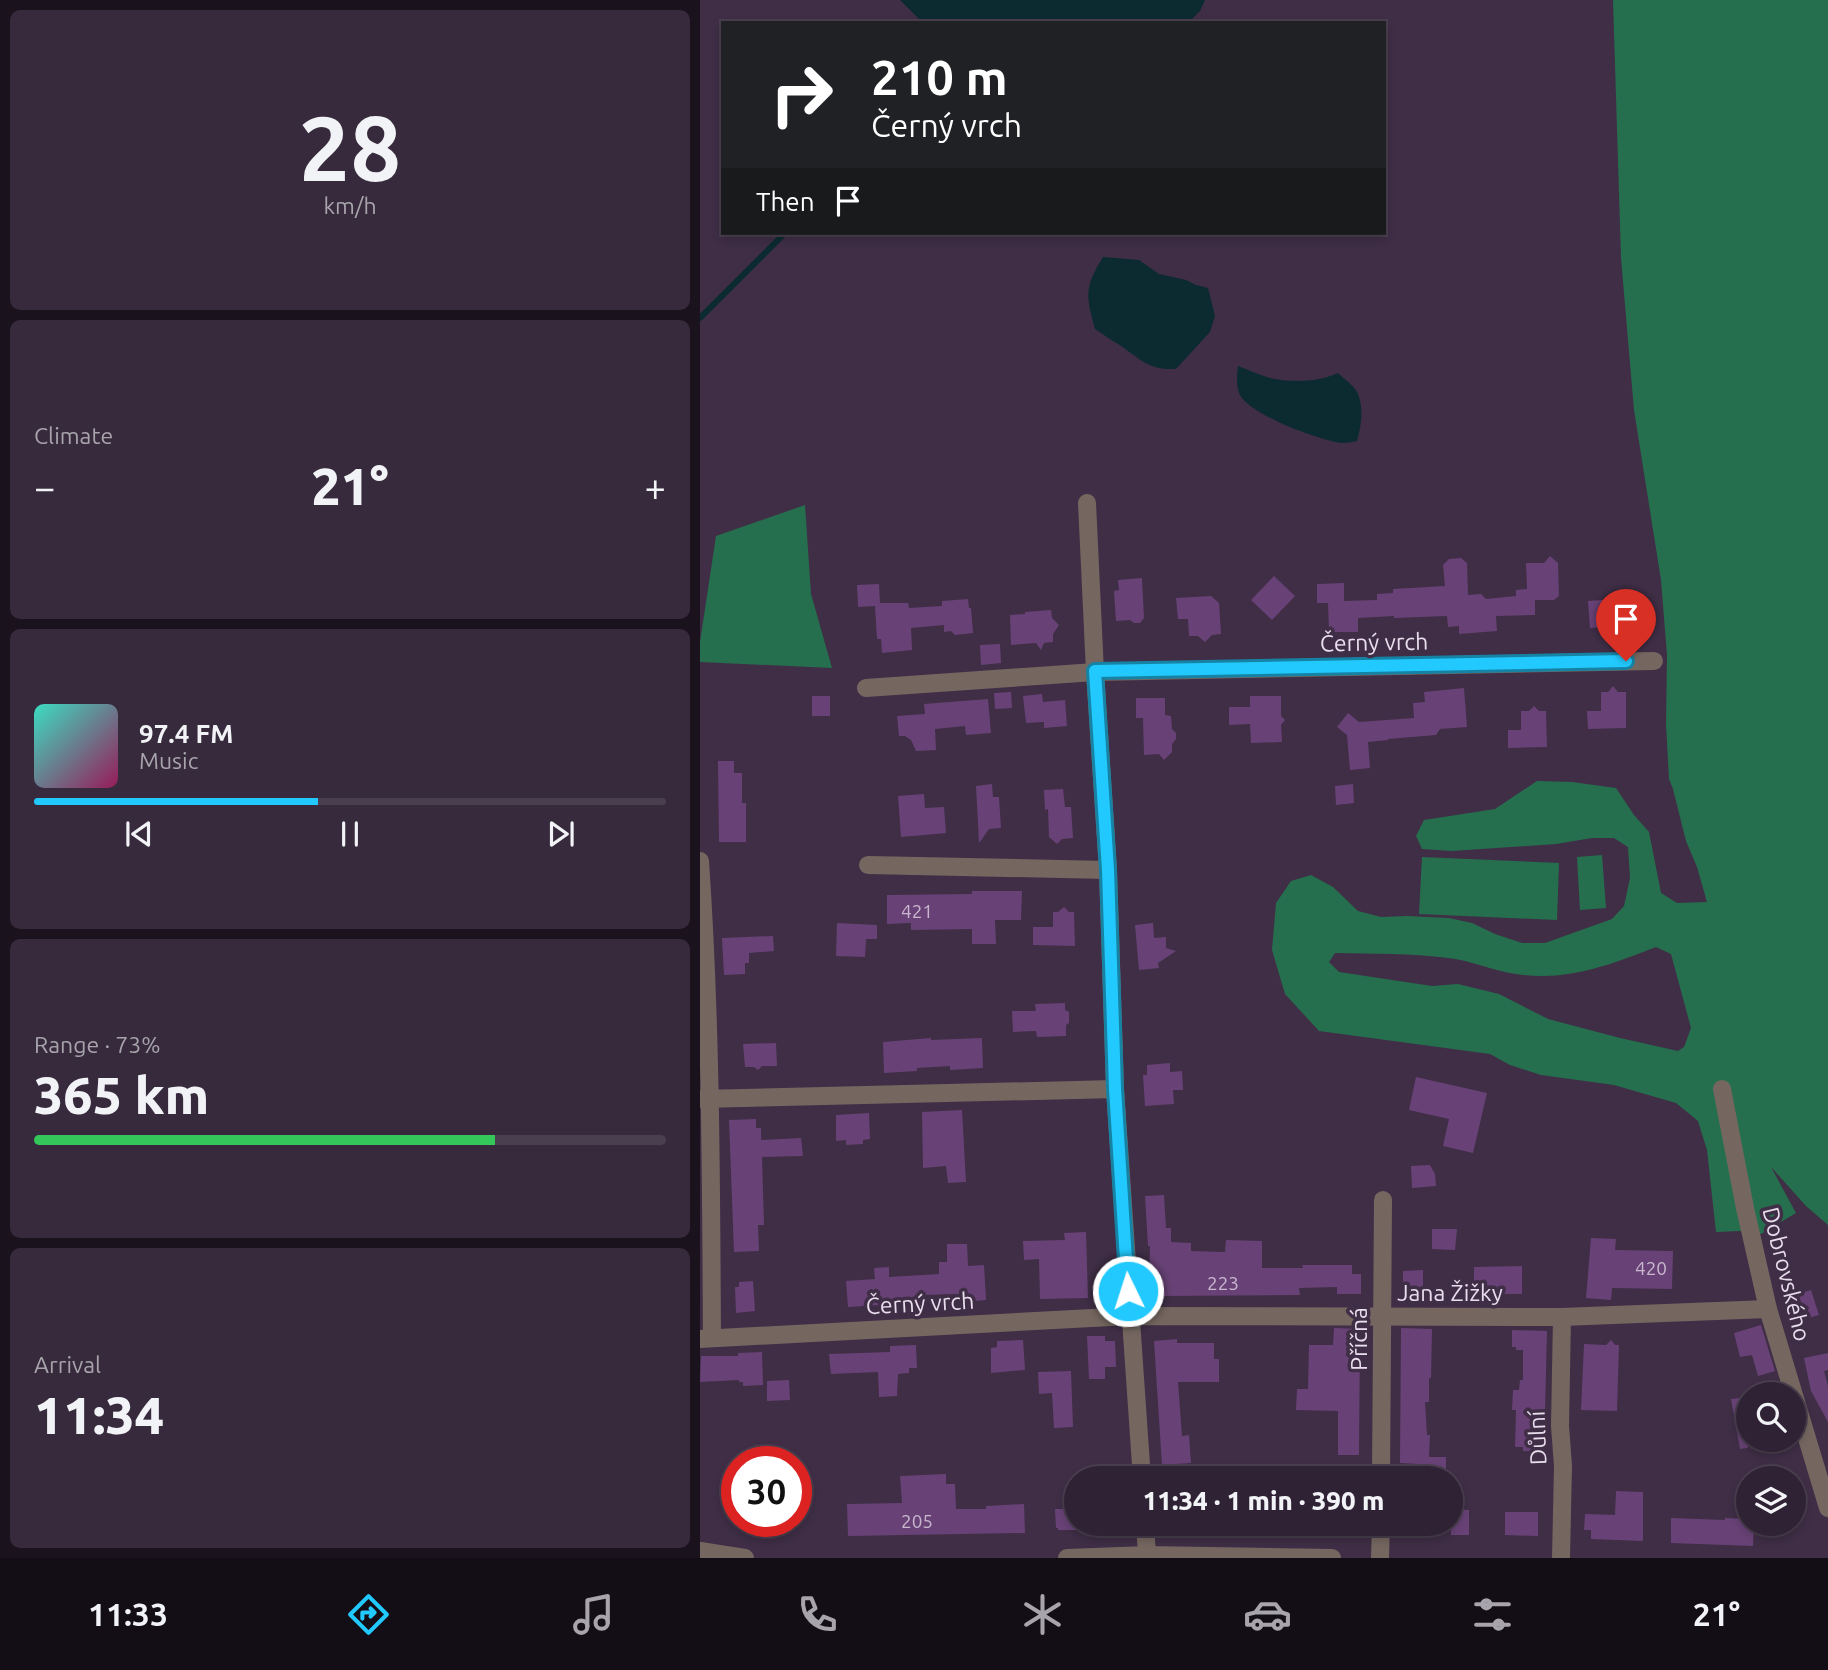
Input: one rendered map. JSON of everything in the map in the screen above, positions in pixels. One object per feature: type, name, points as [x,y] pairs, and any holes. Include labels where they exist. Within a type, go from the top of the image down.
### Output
[{"type":"street","points":[[1087,503],[1108,870],[1115,1089],[1141,1466]]},
{"type":"street","name":"Černý vrch","points":[[866,688],[1095,671],[1654,661]]},
{"type":"street","name":"Černý vrch","points":[[700,861],[704,919],[706,1339],[1130,1316]]},
{"type":"street","points":[[868,865],[1108,870]]},
{"type":"street","points":[[705,1098],[1115,1089]]},
{"type":"street","name":"Dobrovského","points":[[1722,1089],[1768,1309],[1828,1508]]},
{"type":"street","name":"Příčná","points":[[1381,1466],[1383,1200]]},
{"type":"street","name":"Jana Žižky","points":[[1130,1316],[1562,1317],[1768,1309]]},
{"type":"street","name":"Důlní","points":[[1561,1558],[1562,1317]]},
{"type":"street","points":[[1146,1536],[1147,1555]]},
{"type":"street","points":[[1380,1558],[1381,1536]]},
{"type":"street","points":[[700,1551],[745,1558]]},
{"type":"street","points":[[1067,1558],[1147,1555],[1332,1558]]},
{"type":"green space","points":[[1613,0],[1828,0],[1828,1225],[1806,1206],[1771,1167],[1796,1213],[1761,1234],[1716,1232],[1707,1150],[1698,1121],[1676,1103],[1614,1085],[1541,1075],[1510,1065],[1490,1054],[1319,1031],[1285,994],[1272,950],[1276,903],[1291,881],[1311,875],[1333,887],[1358,911],[1381,917],[1449,918],[1472,923],[1522,943],[1545,943],[1612,919],[1624,906],[1630,878],[1628,847],[1614,838],[1452,851],[1422,849],[1416,836],[1424,820],[1495,809],[1537,781],[1616,788],[1649,832],[1661,893],[1677,903],[1707,902],[1669,779],[1666,724],[1667,655],[1661,580],[1634,410],[1621,258]],"holes":[[[1656,947],[1671,954],[1691,1028],[1684,1047],[1678,1051],[1548,1019],[1499,994],[1458,984],[1432,986],[1339,972],[1329,962],[1335,953],[1420,955],[1457,959],[1516,974],[1552,976],[1605,966]]]},
{"type":"green space","points":[[805,505],[811,594],[832,668],[700,662],[700,642],[716,536]]},
{"type":"green space","points":[[1602,855],[1606,908],[1580,910],[1577,857]]},
{"type":"green space","points":[[1422,857],[1559,863],[1557,920],[1419,914]]},
{"type":"shaded area","points":[[900,0],[1205,0],[1200,11],[1190,21],[921,21]]},
{"type":"shaded area","points":[[1103,257],[1139,260],[1159,274],[1208,288],[1215,316],[1210,332],[1176,369],[1148,364],[1095,329],[1088,292],[1092,277]]},
{"type":"shaded area","points":[[1238,366],[1270,378],[1287,381],[1314,380],[1338,373],[1354,388],[1360,400],[1361,418],[1357,441],[1341,443],[1317,437],[1285,425],[1255,409],[1239,393]]},
{"type":"building","points":[[1550,556],[1558,563],[1559,596],[1554,600],[1535,600],[1535,615],[1496,616],[1497,631],[1459,634],[1459,626],[1448,627],[1447,616],[1394,616],[1358,618],[1358,632],[1329,632],[1328,603],[1317,603],[1317,584],[1344,583],[1344,601],[1377,600],[1377,594],[1393,593],[1393,589],[1445,586],[1443,565],[1449,559],[1461,558],[1467,563],[1468,595],[1481,594],[1486,599],[1516,596],[1516,590],[1527,589],[1526,563],[1544,563]]},
{"type":"building","points":[[1274,576],[1295,596],[1272,620],[1251,600]]},
{"type":"building","points":[[1142,578],[1144,618],[1140,623],[1130,620],[1116,621],[1114,591],[1119,590],[1118,580]]},
{"type":"building","points":[[879,584],[880,603],[908,603],[909,608],[942,606],[942,601],[968,599],[973,633],[955,635],[951,631],[944,632],[944,625],[911,628],[912,650],[882,653],[881,639],[877,639],[875,606],[858,607],[857,585]]},
{"type":"building","points":[[1211,596],[1219,603],[1221,634],[1212,635],[1205,642],[1198,636],[1189,636],[1188,619],[1178,619],[1176,598]]},
{"type":"building","points":[[1615,599],[1616,626],[1590,628],[1588,601]]},
{"type":"building","points":[[1051,610],[1052,618],[1059,625],[1053,634],[1053,642],[1044,643],[1041,650],[1036,643],[1011,645],[1010,615]]},
{"type":"building","points":[[1000,644],[1001,663],[981,665],[980,645]]},
{"type":"building","points":[[1613,686],[1618,692],[1626,692],[1626,728],[1588,729],[1587,711],[1601,711],[1601,692],[1608,692]]},
{"type":"building","points":[[1464,688],[1467,727],[1440,729],[1436,735],[1368,742],[1370,768],[1350,770],[1347,735],[1337,727],[1348,713],[1359,722],[1414,718],[1413,703],[1425,702],[1424,692]]},
{"type":"building","points":[[1011,692],[1012,708],[995,709],[994,693]]},
{"type":"building","points":[[1042,694],[1043,702],[1065,700],[1067,726],[1044,728],[1044,722],[1026,723],[1023,696]]},
{"type":"building","points":[[812,696],[830,696],[830,716],[812,716]]},
{"type":"building","points":[[1250,696],[1281,696],[1281,716],[1285,720],[1281,725],[1282,742],[1251,743],[1250,724],[1229,725],[1229,707],[1250,707]]},
{"type":"building","points":[[1136,698],[1165,698],[1165,715],[1171,716],[1176,739],[1172,744],[1172,752],[1164,760],[1159,754],[1144,755],[1143,718],[1136,718]]},
{"type":"building","points":[[988,699],[991,733],[966,735],[965,726],[935,729],[936,750],[916,751],[911,740],[899,736],[897,716],[925,714],[924,704]]},
{"type":"building","points":[[1534,706],[1539,711],[1546,711],[1547,747],[1508,748],[1508,730],[1521,730],[1521,711],[1529,711]]},
{"type":"building","points":[[718,761],[734,761],[734,773],[742,773],[742,803],[746,803],[746,842],[719,842]]},
{"type":"building","points":[[992,784],[993,797],[999,797],[1001,828],[989,829],[979,843],[976,786]]},
{"type":"building","points":[[1353,784],[1354,803],[1336,805],[1335,786]]},
{"type":"building","points":[[1063,789],[1065,807],[1071,807],[1073,838],[1062,839],[1057,844],[1049,837],[1044,790]]},
{"type":"building","points":[[924,794],[925,808],[944,807],[946,833],[901,837],[898,796]]},
{"type":"building","points":[[972,891],[1022,891],[1021,920],[995,920],[996,944],[972,944],[972,929],[911,930],[911,923],[887,924],[887,895],[972,894]]},
{"type":"building","points":[[1064,907],[1069,912],[1074,912],[1075,946],[1033,945],[1033,927],[1053,927],[1053,912]]},
{"type":"building","points":[[837,923],[877,925],[877,939],[866,939],[865,957],[836,956]]},
{"type":"building","points":[[1153,923],[1154,938],[1166,937],[1166,948],[1176,951],[1158,963],[1159,968],[1139,970],[1135,925]]},
{"type":"building","points":[[773,936],[774,951],[749,953],[745,974],[724,975],[722,938]]},
{"type":"building","points":[[1065,1003],[1065,1010],[1069,1012],[1066,1036],[1037,1037],[1036,1031],[1013,1032],[1012,1011],[1036,1011],[1035,1004]]},
{"type":"building","points":[[982,1038],[983,1068],[950,1070],[950,1066],[884,1073],[883,1042]]},
{"type":"building","points":[[776,1043],[777,1066],[762,1066],[758,1070],[745,1067],[743,1044]]},
{"type":"building","points":[[1170,1063],[1170,1072],[1182,1071],[1183,1090],[1173,1090],[1174,1104],[1145,1106],[1143,1075],[1147,1075],[1147,1065]]},
{"type":"building","points":[[1416,1077],[1487,1093],[1473,1153],[1443,1146],[1449,1119],[1409,1110]]},
{"type":"building","points":[[962,1110],[966,1182],[948,1183],[946,1166],[923,1168],[922,1112]]},
{"type":"building","points":[[869,1113],[870,1139],[863,1140],[863,1144],[846,1145],[846,1140],[836,1141],[836,1115]]},
{"type":"building","points":[[756,1119],[756,1128],[761,1128],[761,1140],[801,1138],[803,1156],[762,1157],[764,1225],[758,1225],[759,1251],[734,1252],[729,1120]]},
{"type":"building","points":[[1430,1165],[1435,1174],[1436,1186],[1412,1188],[1411,1166]]},
{"type":"building","points":[[1164,1195],[1166,1228],[1171,1228],[1171,1242],[1191,1243],[1191,1251],[1225,1252],[1226,1240],[1262,1241],[1262,1268],[1352,1265],[1352,1274],[1361,1274],[1361,1294],[1337,1294],[1337,1287],[1299,1288],[1300,1295],[1154,1296],[1153,1284],[1149,1285],[1150,1246],[1145,1196]]},
{"type":"building","points":[[1432,1229],[1457,1229],[1455,1250],[1432,1249]]},
{"type":"building","points":[[1086,1232],[1088,1298],[1040,1299],[1039,1259],[1024,1260],[1023,1241],[1065,1240],[1064,1233]]},
{"type":"building","points":[[1591,1238],[1616,1239],[1615,1250],[1673,1251],[1672,1289],[1612,1288],[1611,1300],[1586,1298]]},
{"type":"building","points":[[947,1244],[967,1244],[968,1266],[984,1265],[986,1300],[962,1302],[962,1296],[956,1294],[925,1295],[926,1302],[848,1307],[846,1281],[875,1279],[874,1268],[889,1267],[889,1277],[939,1274],[939,1262],[947,1262]]},
{"type":"building","points":[[1522,1266],[1522,1294],[1474,1294],[1474,1267]]},
{"type":"building","points":[[1423,1270],[1423,1295],[1403,1295],[1403,1271]]},
{"type":"building","points":[[753,1281],[755,1311],[736,1313],[735,1287],[739,1287],[739,1282]]},
{"type":"building","points":[[1811,1290],[1819,1315],[1795,1322],[1788,1297]]},
{"type":"building","points":[[1761,1325],[1775,1371],[1758,1376],[1752,1355],[1740,1357],[1734,1333]]},
{"type":"building","points":[[1334,1328],[1360,1329],[1359,1455],[1338,1455],[1338,1411],[1296,1410],[1297,1389],[1308,1389],[1309,1345],[1333,1345]]},
{"type":"building","points":[[1401,1328],[1432,1329],[1429,1402],[1425,1402],[1427,1435],[1430,1435],[1429,1457],[1446,1457],[1446,1466],[1400,1463]]},
{"type":"building","points":[[1512,1330],[1547,1331],[1544,1452],[1523,1451],[1523,1447],[1515,1447],[1516,1410],[1512,1410],[1513,1390],[1519,1390],[1520,1380],[1523,1380],[1523,1350],[1512,1347]]},
{"type":"building","points":[[1087,1336],[1105,1336],[1105,1341],[1115,1341],[1116,1367],[1105,1367],[1105,1379],[1089,1379]]},
{"type":"building","points":[[1177,1339],[1177,1343],[1214,1343],[1214,1359],[1219,1359],[1219,1382],[1178,1382],[1182,1436],[1189,1435],[1191,1463],[1162,1465],[1154,1341]]},
{"type":"building","points":[[1023,1340],[1025,1370],[991,1373],[991,1348],[997,1347],[997,1341]]},
{"type":"building","points":[[1611,1340],[1615,1345],[1619,1345],[1617,1411],[1581,1410],[1584,1344],[1606,1345]]},
{"type":"building","points":[[916,1345],[917,1368],[909,1368],[909,1373],[898,1374],[897,1396],[879,1397],[878,1372],[831,1374],[829,1354],[890,1352],[890,1346]]},
{"type":"building","points":[[762,1352],[763,1385],[743,1386],[743,1382],[739,1380],[700,1382],[701,1356],[738,1356],[738,1353]]},
{"type":"building","points":[[1828,1353],[1828,1370],[1824,1371],[1828,1386],[1828,1422],[1811,1391],[1804,1358]]},
{"type":"building","points":[[1071,1371],[1073,1427],[1054,1428],[1052,1393],[1039,1394],[1038,1372]]},
{"type":"building","points":[[789,1380],[790,1400],[767,1401],[767,1381]]},
{"type":"building","points":[[1736,1398],[1736,1427],[1731,1399]]},
{"type":"building","points":[[946,1474],[946,1484],[955,1484],[956,1509],[986,1509],[986,1506],[1024,1504],[1025,1533],[848,1536],[847,1504],[902,1503],[900,1476]]},
{"type":"building","points":[[1616,1491],[1643,1492],[1643,1541],[1591,1539],[1591,1530],[1584,1530],[1585,1514],[1615,1515]]},
{"type":"building","points":[[1055,1509],[1064,1509],[1064,1530],[1056,1528]]},
{"type":"building","points":[[1463,1510],[1469,1510],[1469,1535],[1463,1535]]},
{"type":"building","points":[[1505,1512],[1538,1512],[1538,1536],[1505,1535]]},
{"type":"building","points":[[1671,1518],[1736,1518],[1736,1536],[1753,1536],[1753,1546],[1671,1543]]},
{"type":"waterway","points":[[700,318],[783,235]]},
{"type":"route","points":[[1128,1291],[1115,1089],[1108,870],[1095,671],[1626,661]]}]
